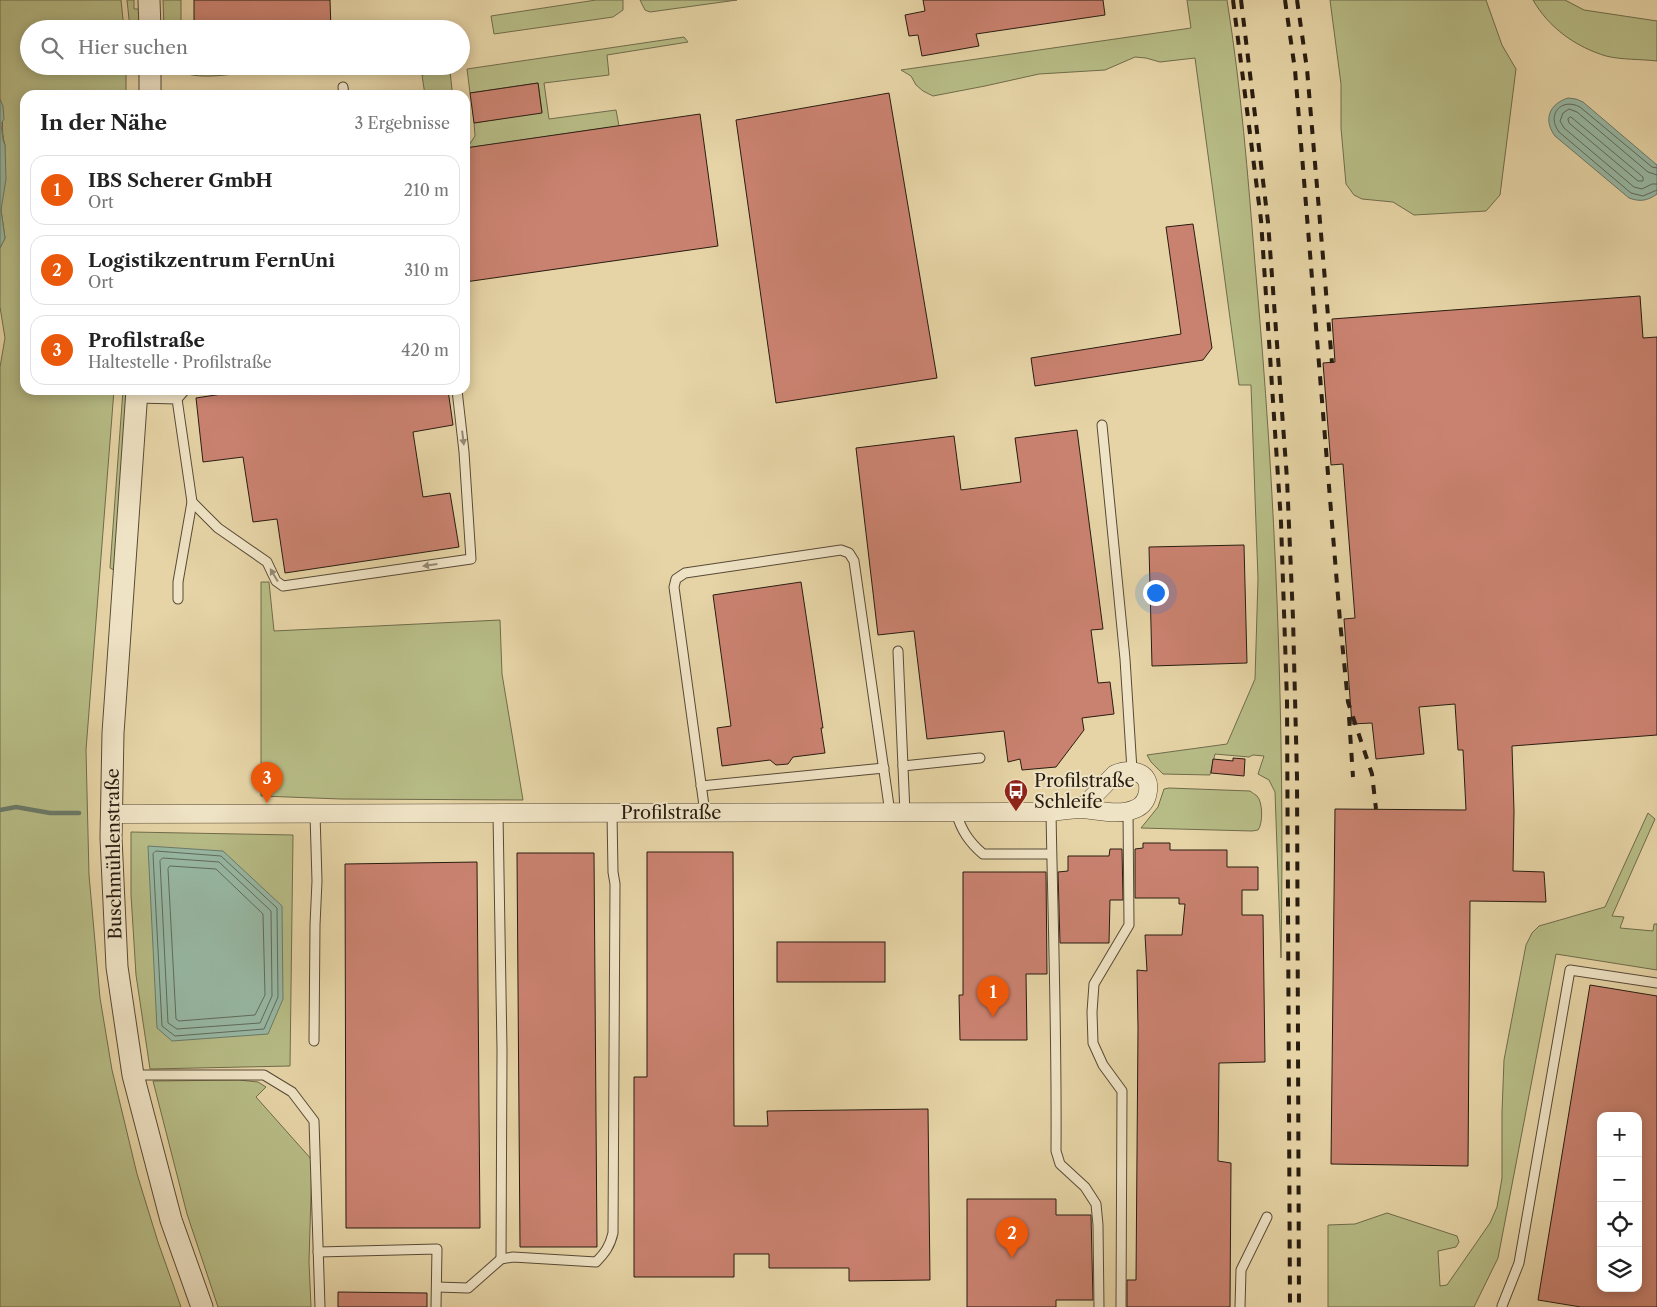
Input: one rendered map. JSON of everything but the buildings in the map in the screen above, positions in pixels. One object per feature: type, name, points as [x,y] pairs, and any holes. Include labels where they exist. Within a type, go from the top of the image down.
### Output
[{"type":"street","points":[[149,0],[150,20]]},
{"type":"street","points":[[150,75],[150,90]]},
{"type":"street","name":"Buschmühlenstraße","points":[[137,395],[113,733],[110,838],[117,967],[133,1075],[171,1220],[202,1307]]},
{"type":"street","points":[[1081,809],[1116,774],[1132,770],[1143,777],[1148,784],[1148,790],[1142,805],[1128,811]]},
{"type":"street","name":"Profilstraße","points":[[111,814],[897,813],[1051,812],[1081,809],[1102,812],[1128,811]]},
{"type":"lane","points":[[145,395],[177,399]]},
{"type":"lane","points":[[178,600],[178,582],[192,502],[177,399],[181,395]]},
{"type":"lane","points":[[192,502],[218,528],[267,562],[276,581],[283,586],[471,558],[464,452],[457,395]]},
{"type":"lane","points":[[1102,425],[1125,659],[1132,770]]},
{"type":"lane","points":[[705,813],[674,588],[676,579],[685,573],[841,550],[849,553],[854,561],[884,768],[897,813]]},
{"type":"lane","points":[[897,813],[903,766],[898,651]]},
{"type":"lane","points":[[903,766],[980,758]]},
{"type":"lane","points":[[701,786],[884,768]]},
{"type":"lane","points":[[1121,1307],[1122,1091],[1102,1065],[1092,1043],[1092,1012],[1094,984],[1129,925],[1128,811]]},
{"type":"lane","points":[[956,812],[960,827],[972,844],[983,854],[1051,854]]},
{"type":"lane","points":[[1051,812],[1056,1151],[1060,1164],[1085,1187],[1096,1204],[1099,1307]]},
{"type":"lane","points":[[314,1041],[315,924],[318,881],[315,814]]},
{"type":"lane","points":[[498,814],[502,1050],[501,1259]]},
{"type":"lane","points":[[436,1287],[468,1288],[501,1259],[513,1257],[596,1262],[608,1250],[611,1242],[614,1214],[615,884],[612,814]]},
{"type":"lane","points":[[1503,1307],[1519,1263],[1570,970],[1657,983]]},
{"type":"lane","points":[[133,1075],[264,1075],[292,1092],[314,1122],[320,1307]]},
{"type":"lane","points":[[1240,1307],[1241,1270],[1267,1217]]},
{"type":"lane","points":[[318,1252],[437,1249],[436,1307]]},
{"type":"green space","points":[[0,0],[121,0],[123,20],[20,20],[20,75],[126,75],[126,90],[20,90],[20,395],[114,395],[86,750],[89,875],[100,998],[112,1070],[137,1174],[181,1307],[0,1307],[0,811],[11,808],[0,810],[0,367],[5,338],[0,307],[0,248],[5,238],[1,210],[5,145],[0,99]]},
{"type":"green space","points":[[127,0],[134,0],[134,9],[140,9],[140,20],[129,20]]},
{"type":"green space","points":[[163,0],[181,0],[181,20],[164,20]]},
{"type":"green space","points":[[596,0],[623,0],[623,10],[613,17],[494,34],[491,16]]},
{"type":"green space","points":[[640,0],[737,0],[650,12],[645,10]]},
{"type":"green space","points":[[1187,0],[1227,0],[1244,132],[1274,523],[1282,784],[1281,958],[1275,792],[1269,780],[1258,774],[1264,756],[1253,755],[1249,757],[1215,754],[1210,775],[1163,774],[1147,755],[1227,744],[1255,679],[1258,579],[1251,385],[1239,385],[1195,58],[1160,62],[1135,57],[1105,70],[1039,74],[933,96],[923,91],[916,85],[911,76],[901,70],[1191,28]]},
{"type":"green space","points":[[1330,0],[1486,0],[1502,45],[1516,69],[1500,195],[1486,211],[1414,215],[1393,202],[1362,199],[1354,195],[1346,184],[1341,128],[1341,84]]},
{"type":"green space","points":[[1533,0],[1565,0],[1584,10],[1657,21],[1657,61],[1606,56],[1584,47],[1555,28]]},
{"type":"green space","points":[[684,37],[688,42],[607,55],[609,75],[544,83],[549,119],[616,110],[619,126],[470,148],[470,144],[475,136],[474,123],[542,112],[538,83],[470,93],[468,75],[470,75],[470,69]]},
{"type":"green space","points":[[194,75],[223,75],[211,76]]},
{"type":"green space","points":[[422,75],[450,75],[452,90],[424,90]]},
{"type":"green space","points":[[123,395],[129,395],[114,570],[110,568]]},
{"type":"green space","points":[[261,582],[269,582],[274,631],[500,620],[502,674],[523,800],[341,799],[261,796]]},
{"type":"green space","points":[[1164,789],[1250,791],[1259,799],[1261,808],[1260,827],[1258,830],[1252,831],[1141,828],[1158,807]]},
{"type":"green space","points":[[1648,813],[1655,819],[1612,916],[1624,917],[1620,928],[1653,931],[1654,924],[1657,924],[1657,970],[1556,954],[1498,1258],[1474,1307],[1328,1307],[1328,1225],[1355,1224],[1387,1213],[1457,1236],[1459,1242],[1456,1247],[1438,1251],[1440,1286],[1447,1285],[1490,1223],[1497,1207],[1502,1178],[1504,1060],[1526,945],[1532,933],[1539,926],[1605,907]]},
{"type":"green space","points":[[131,832],[293,835],[290,1066],[150,1069],[136,975],[131,895]]},
{"type":"green space","points":[[239,1080],[258,1082],[266,1087],[256,1097],[312,1160],[309,1262],[311,1307],[218,1307],[187,1214],[153,1081]]},
{"type":"water","points":[[1568,98],[1583,102],[1657,165],[1657,194],[1643,200],[1629,198],[1555,136],[1549,124],[1550,113],[1556,104]]},
{"type":"water","points":[[0,99],[3,106],[4,119],[1,124],[5,145],[6,179],[1,210],[5,238],[0,248]]},
{"type":"water","points":[[148,846],[223,851],[282,906],[283,999],[268,1034],[172,1041],[157,1028]]},
{"type":"waterway","points":[[0,810],[16,807],[50,813],[79,813]]},
{"type":"railway","points":[[1233,0],[1261,220],[1281,522],[1287,701],[1290,1307]]},
{"type":"railway","points":[[1241,0],[1268,222],[1287,479],[1297,777],[1299,1307]]},
{"type":"railway","points":[[1285,0],[1295,70],[1348,702],[1372,774],[1376,809]]},
{"type":"railway","points":[[1297,0],[1307,69],[1332,363]]},
{"type":"railway","points":[[1349,717],[1353,777]]},
{"type":"place","name":"Profilstraße","points":[[267,803]]},
{"type":"place","name":"Profilstraße Schleife","points":[[1016,812]]},
{"type":"place","name":"IBS Scherer GmbH","points":[[993,1017]]},
{"type":"place","name":"Logistikzentrum FernUni","points":[[1012,1258]]}]
